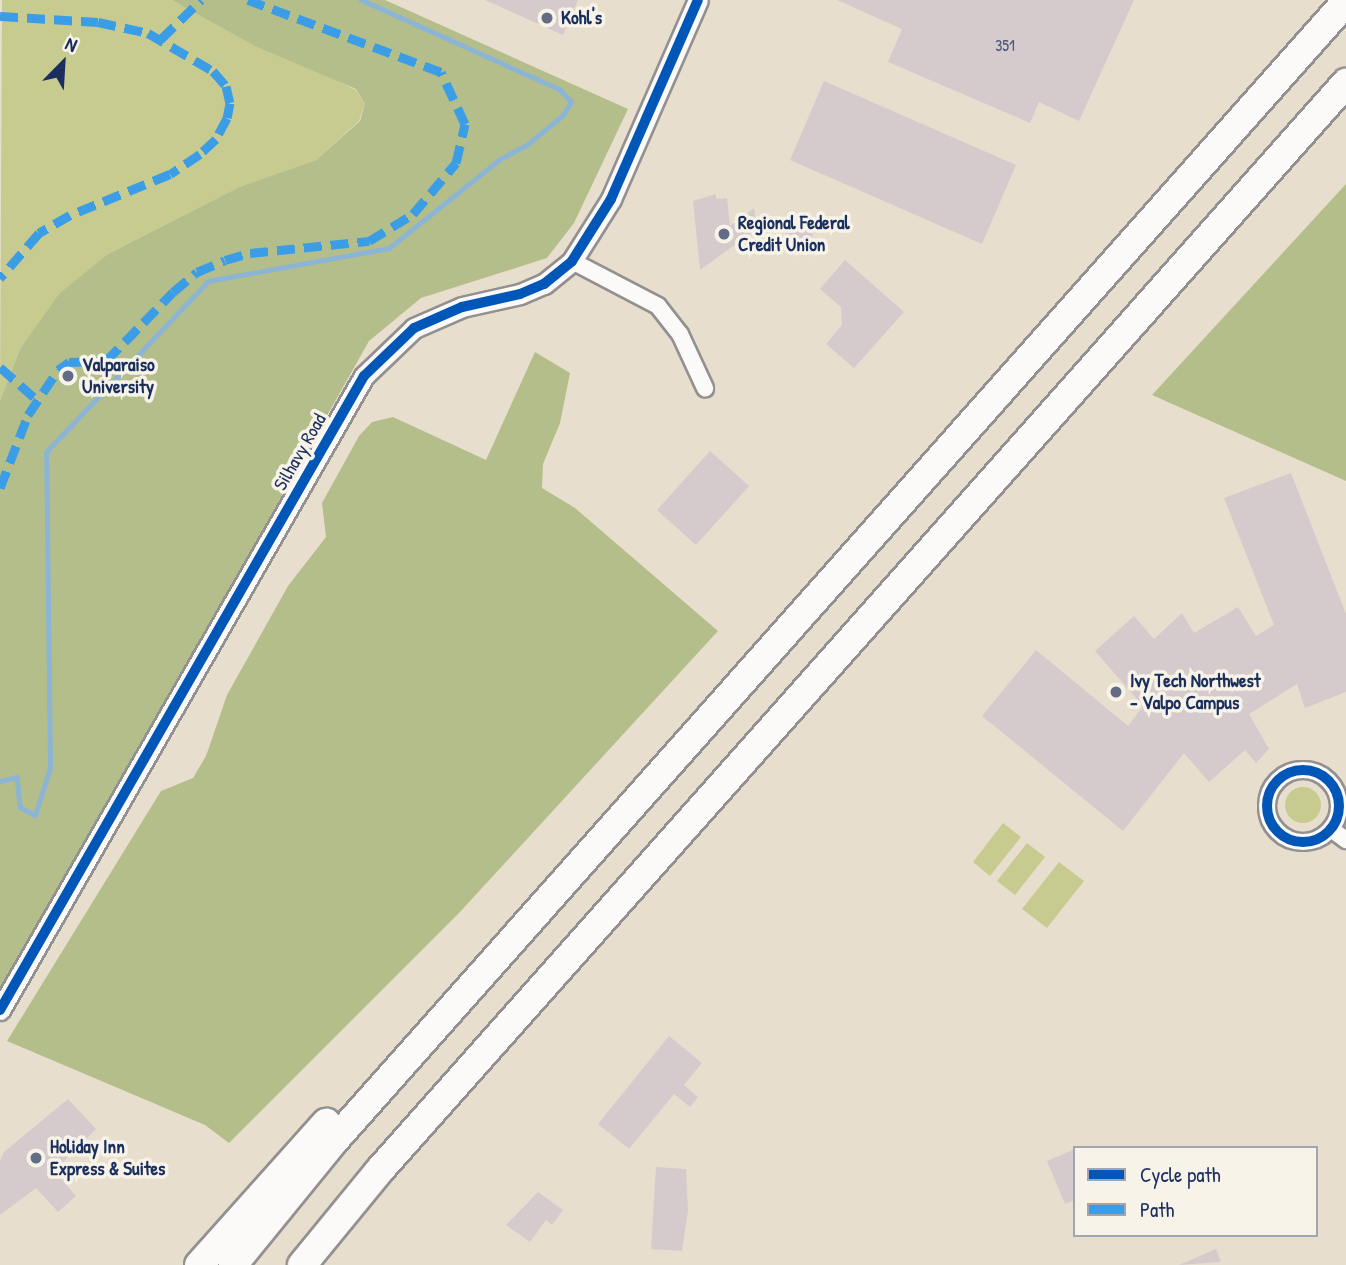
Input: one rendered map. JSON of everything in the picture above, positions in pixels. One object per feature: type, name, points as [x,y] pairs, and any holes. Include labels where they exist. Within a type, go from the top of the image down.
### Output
[{"type":"highway","points":[[1307,46],[1339,0]]},
{"type":"highway","points":[[233,1265],[333,1142],[1346,2]]},
{"type":"highway","points":[[302,1265],[379,1171],[1346,83]]},
{"type":"highway","points":[[1192,256],[1270,187],[1346,105]]},
{"type":"highway","points":[[199,1265],[436,1003],[493,961]]},
{"type":"street","name":"Silhavy Road","points":[[0,1010],[365,376],[414,328],[462,307],[520,294],[544,284],[572,261],[611,199],[698,0]]},
{"type":"street","points":[[572,261],[644,295],[658,306],[680,334],[705,388]]},
{"type":"street","points":[[1312,771],[1331,783],[1339,806],[1331,829],[1310,841],[1298,841],[1277,830],[1268,810],[1272,788],[1279,779],[1289,773],[1312,771]]},
{"type":"street","points":[[1331,829],[1346,839]]},
{"type":"green space","points":[[2,0],[172,0],[356,90],[365,104],[359,121],[316,160],[239,187],[108,254],[20,349],[0,401]]},
{"type":"green space","points":[[172,0],[385,0],[628,109],[574,223],[547,258],[421,298],[369,341],[0,996],[0,401],[20,349],[59,294],[108,254],[239,187],[316,160],[360,121],[365,104],[356,89],[255,46]]},
{"type":"green space","points":[[1346,184],[1346,481],[1152,395]]},
{"type":"green space","points":[[535,352],[570,373],[560,423],[543,464],[542,488],[575,508],[718,631],[459,913],[229,1143],[205,1125],[7,1041],[161,791],[193,778],[206,756],[227,695],[288,586],[326,537],[322,503],[359,436],[372,422],[393,417],[486,460]]},
{"type":"green space","points":[[1303,787],[1316,792],[1321,805],[1316,818],[1303,823],[1290,818],[1285,805],[1290,792]]},
{"type":"green space","points":[[1003,823],[1021,837],[990,876],[973,862]]},
{"type":"green space","points":[[1027,843],[1045,857],[1015,895],[997,881]]},
{"type":"green space","points":[[1059,862],[1084,881],[1047,928],[1022,909]]},
{"type":"building","name":"Kohl's","points":[[485,0],[578,0],[563,35]]},
{"type":"building","points":[[837,0],[1134,0],[1079,121],[1039,102],[1030,123],[888,62],[902,29]]},
{"type":"building","points":[[824,81],[1016,165],[982,244],[790,160]]},
{"type":"building","name":"Regional Federal Credit Union","points":[[716,194],[716,199],[727,198],[730,226],[754,208],[757,229],[700,270],[693,201]]},
{"type":"building","points":[[792,222],[813,234],[807,244],[796,239],[790,250],[780,245]]},
{"type":"building","points":[[845,260],[904,312],[854,368],[826,344],[842,325],[841,307],[820,289]]},
{"type":"building","points":[[710,451],[749,486],[696,545],[657,510]]},
{"type":"building","points":[[1291,473],[1346,614],[1346,692],[1305,708],[1297,684],[1249,714],[1269,749],[1256,763],[1245,750],[1209,782],[1184,753],[1123,831],[982,716],[1036,650],[1128,726],[1143,706],[1095,651],[1134,616],[1154,639],[1182,613],[1194,633],[1238,607],[1256,636],[1274,625],[1224,498]]},
{"type":"building","points":[[669,1036],[702,1063],[684,1085],[698,1097],[690,1107],[674,1094],[629,1149],[598,1124]]},
{"type":"building","name":"Holiday Inn Express & Suites","points":[[68,1099],[96,1129],[54,1171],[76,1196],[58,1212],[36,1188],[0,1215],[0,1161],[4,1152]]},
{"type":"building","points":[[1073,1150],[1073,1201],[1065,1204],[1047,1161]]},
{"type":"building","points":[[656,1167],[686,1169],[688,1211],[682,1251],[651,1249]]},
{"type":"building","points":[[538,1192],[563,1210],[552,1225],[546,1220],[530,1242],[506,1225]]},
{"type":"building","points":[[1216,1249],[1221,1262],[1179,1265]]},
{"type":"waterway","points":[[0,781],[17,777],[20,807],[35,815],[50,768],[46,452],[208,281],[389,248],[500,159],[528,144],[562,116],[571,102],[560,90],[361,0]]},
{"type":"marked path","points":[[161,39],[201,0]]},
{"type":"marked path","points":[[0,488],[28,415],[58,370],[69,362],[106,361],[173,292],[197,272],[225,260],[250,253],[369,241],[413,214],[456,163],[465,124],[441,72],[248,0]]},
{"type":"marked path","points":[[0,16],[98,22],[148,33],[213,71],[226,86],[230,103],[227,118],[216,139],[200,154],[170,174],[70,215],[39,233],[0,278]]},
{"type":"marked path","points":[[0,367],[37,400]]},
{"type":"cycle path","points":[[0,1010],[364,376],[414,328],[462,307],[520,294],[544,284],[572,261],[611,199],[698,0]]},
{"type":"cycle path","points":[[1303,770],[1323,776],[1333,786],[1339,806],[1333,826],[1323,836],[1303,842],[1283,836],[1273,826],[1267,806],[1273,786],[1283,776],[1303,770]]},
{"type":"place","name":"Kohl's","points":[[547,18]]},
{"type":"place","name":"Regional Federal Credit Union","points":[[724,234]]},
{"type":"place","name":"Valparaiso University","points":[[68,376]]},
{"type":"place","name":"Ivy Tech Northwest - Valpo Campus","points":[[1116,692]]},
{"type":"place","name":"Holiday Inn Express & Suites","points":[[36,1158]]}]
